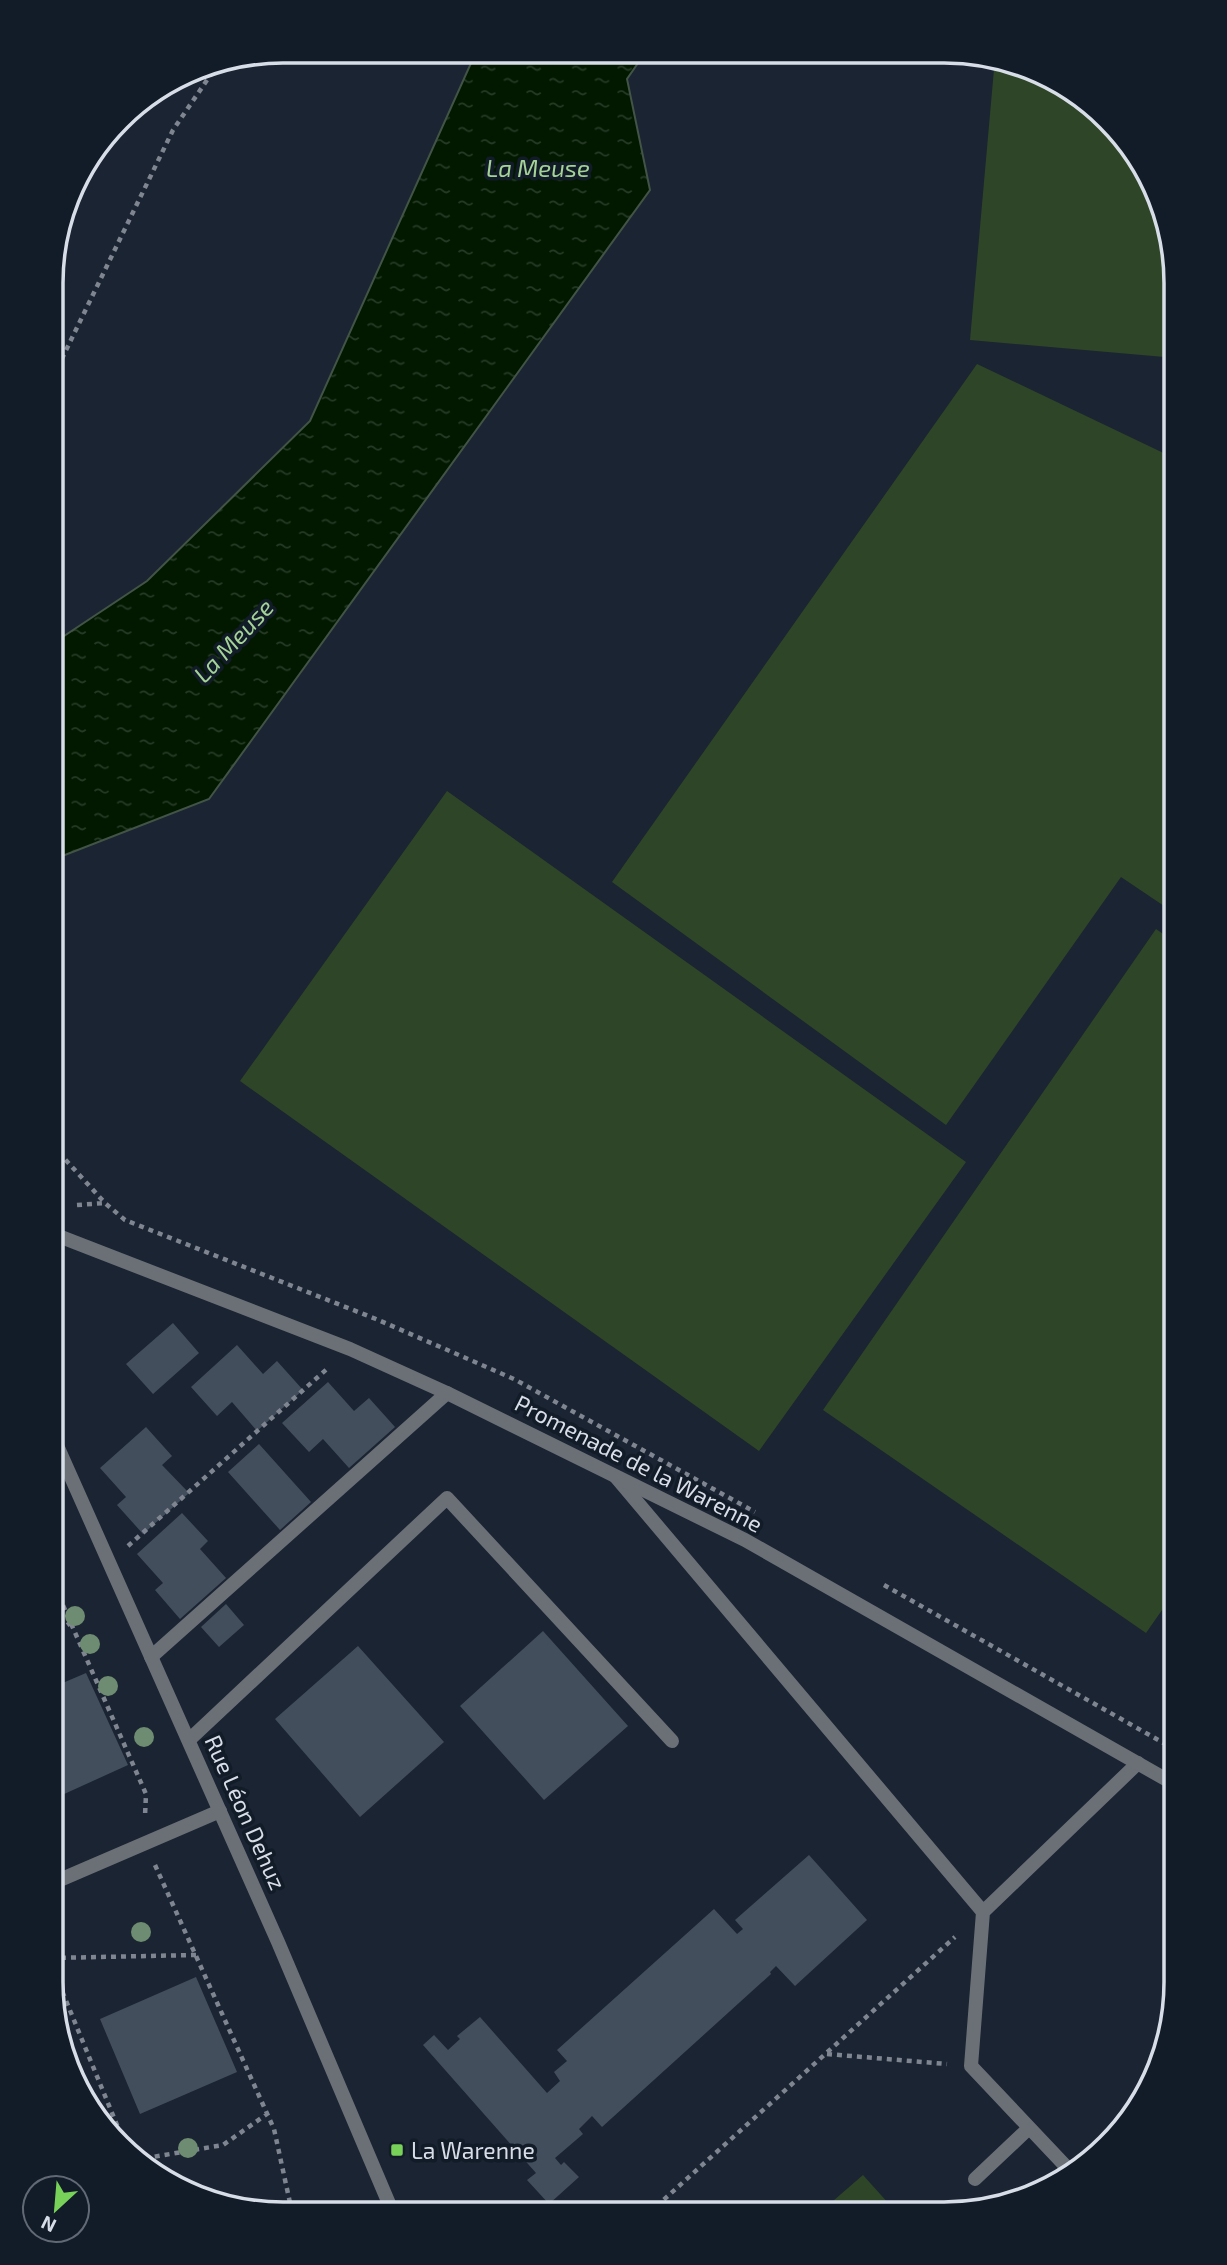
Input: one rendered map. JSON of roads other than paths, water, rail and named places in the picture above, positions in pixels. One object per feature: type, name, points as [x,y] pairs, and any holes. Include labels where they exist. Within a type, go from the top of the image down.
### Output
[{"type":"street","name":"Promenade de la Warenne","points":[[63,1243],[350,1349],[447,1393],[745,1540],[1164,1778]]},
{"type":"street","points":[[150,1657],[447,1393]]},
{"type":"street","name":"Rue Léon Dehuz","points":[[63,1460],[189,1740],[388,2202]]},
{"type":"street","points":[[616,1477],[983,1912]]},
{"type":"street","points":[[189,1740],[447,1498],[672,1741]]},
{"type":"street","points":[[1065,2166],[971,2066],[983,1912],[1138,1763]]},
{"type":"street","points":[[63,1879],[220,1811]]},
{"type":"street","points":[[975,2179],[1029,2128]]},
{"type":"water","name":"La Meuse","points":[[471,63],[638,63],[627,79],[650,190],[209,799],[63,856],[63,637],[147,581],[310,421]]},
{"type":"place","name":"La Warenne","points":[[397,2150]]}]
